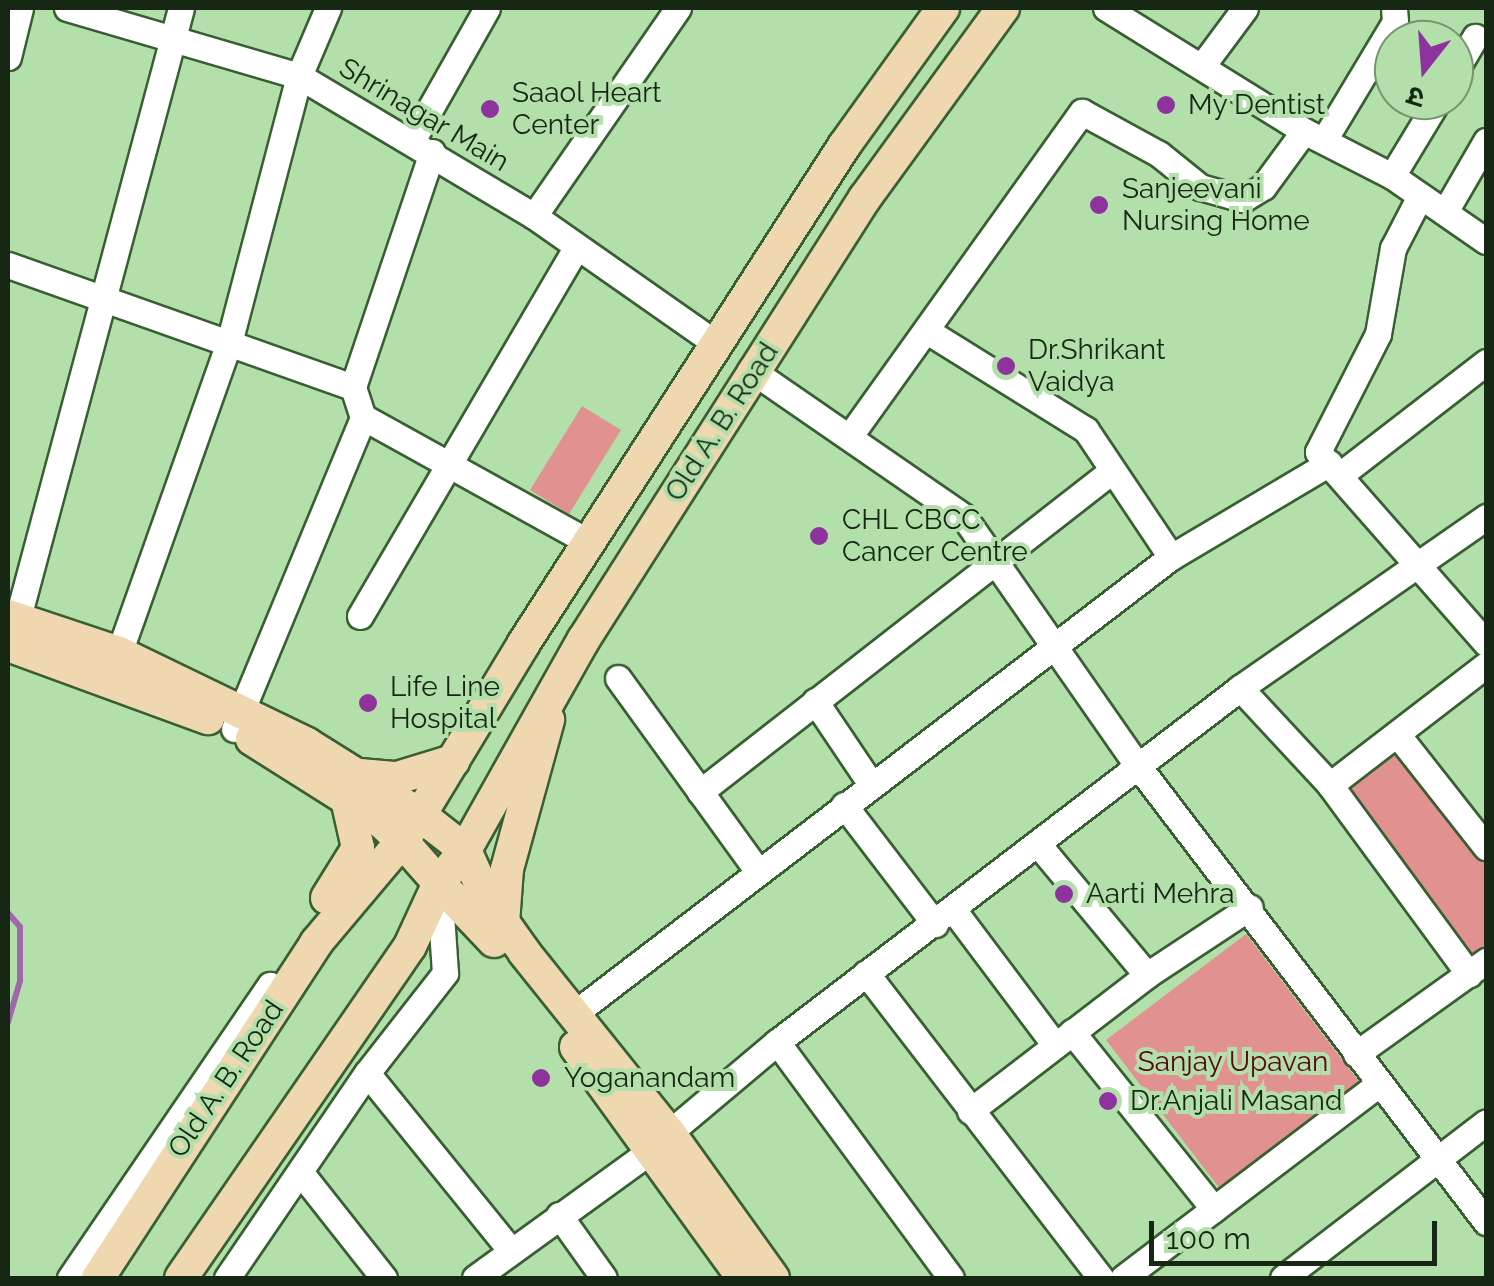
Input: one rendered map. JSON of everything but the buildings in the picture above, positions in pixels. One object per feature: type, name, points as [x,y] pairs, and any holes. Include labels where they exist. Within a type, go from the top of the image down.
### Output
[{"type":"main road","name":"Old A. B. Road","points":[[98,1278],[310,939],[411,828],[844,146],[943,8]]},
{"type":"main road","name":"Old A. B. Road","points":[[439,883],[465,850],[552,695],[865,198],[1003,8]]},
{"type":"main road","points":[[11,631],[118,653],[351,787],[411,828],[465,850],[503,922],[575,1013],[660,1141],[742,1278]]},
{"type":"main road","points":[[11,631],[238,720]]},
{"type":"main road","points":[[503,922],[507,869],[544,748],[552,695]]},
{"type":"main road","points":[[351,787],[453,761]]},
{"type":"main road","points":[[310,939],[358,848],[351,787]]},
{"type":"main road","points":[[411,828],[439,883],[773,1278]]},
{"type":"main road","points":[[197,1271],[410,946],[439,883]]},
{"type":"street","points":[[8,57],[20,8]]},
{"type":"street","name":"Shrinagar Main","points":[[67,8],[299,76],[422,145],[534,216],[717,344]]},
{"type":"street","points":[[11,631],[96,338],[99,298],[181,8]]},
{"type":"street","points":[[118,653],[230,339],[299,76],[328,8]]},
{"type":"street","points":[[238,720],[363,416],[353,387],[422,145],[487,8]]},
{"type":"street","points":[[534,216],[678,8]]},
{"type":"street","points":[[1106,8],[1314,136],[1392,176],[1486,241]]},
{"type":"street","points":[[1202,66],[1245,8]]},
{"type":"street","points":[[850,437],[1082,112],[1159,154],[1200,187],[1244,200],[1263,187],[1314,136],[1395,22],[1394,8]]},
{"type":"street","points":[[1392,176],[1426,120]]},
{"type":"street","points":[[1446,210],[1486,140]]},
{"type":"street","points":[[1420,196],[1393,248],[1378,334],[1318,452],[1486,643]]},
{"type":"street","points":[[360,616],[576,248]]},
{"type":"street","points":[[8,266],[230,339],[353,387]]},
{"type":"street","points":[[926,331],[1086,430],[1110,473],[1170,558]]},
{"type":"street","points":[[575,1013],[757,870],[1170,558],[1334,469],[1486,362]]},
{"type":"street","points":[[754,372],[964,516],[1138,766],[1486,1222]]},
{"type":"street","points":[[363,416],[590,542]]},
{"type":"street","points":[[700,792],[1110,473]]},
{"type":"street","points":[[475,1278],[660,1141],[866,972],[945,918],[1240,688],[1419,568],[1486,517]]},
{"type":"street","points":[[1330,785],[1486,665]]},
{"type":"street","points":[[618,678],[757,870]]},
{"type":"street","points":[[1240,688],[1330,785],[1478,967],[1356,1054]]},
{"type":"street","points":[[816,701],[871,784]]},
{"type":"street","points":[[1398,734],[1486,847]]},
{"type":"street","points":[[844,805],[945,918],[1064,1038],[1214,1209]]},
{"type":"street","points":[[1037,843],[1147,974]]},
{"type":"street","points":[[227,1278],[367,1073],[445,973],[439,883]]},
{"type":"street","points":[[970,1111],[1147,974],[1250,908]]},
{"type":"street","points":[[70,1278],[310,939]]},
{"type":"street","points":[[866,972],[1100,1278]]},
{"type":"street","points":[[778,1042],[950,1278]]},
{"type":"street","points":[[367,1073],[512,1251]]},
{"type":"street","points":[[1123,1278],[1378,1084]]},
{"type":"street","points":[[1283,1278],[1486,1122]]},
{"type":"street","points":[[300,1173],[384,1278]]},
{"type":"street","points":[[560,1215],[604,1278]]},
{"type":"green space","points":[[582,406],[621,430],[569,514],[530,490]]},
{"type":"green space","points":[[1411,741],[1486,846],[1486,946],[1466,961],[1342,793]]},
{"type":"green space","name":"Sanjay Upavan","points":[[1246,934],[1360,1083],[1220,1189],[1106,1040]]},
{"type":"waterway","points":[[8,913],[20,927],[20,981],[8,1022]]},
{"type":"place","name":"My Dentist","points":[[1166,105]]},
{"type":"place","name":"Saaol Heart Center","points":[[490,109]]},
{"type":"place","name":"Sanjeevani Nursing Home","points":[[1099,205]]},
{"type":"place","name":"Dr.Shrikant Vaidya","points":[[1006,366]]},
{"type":"place","name":"CHL CBCC Cancer Centre","points":[[819,536]]},
{"type":"place","name":"Life Line Hospital","points":[[368,703]]},
{"type":"place","name":"Aarti Mehra","points":[[1064,894]]},
{"type":"place","name":"Yoganandam","points":[[541,1078]]},
{"type":"place","name":"Dr.Anjali Masand","points":[[1108,1101]]}]
